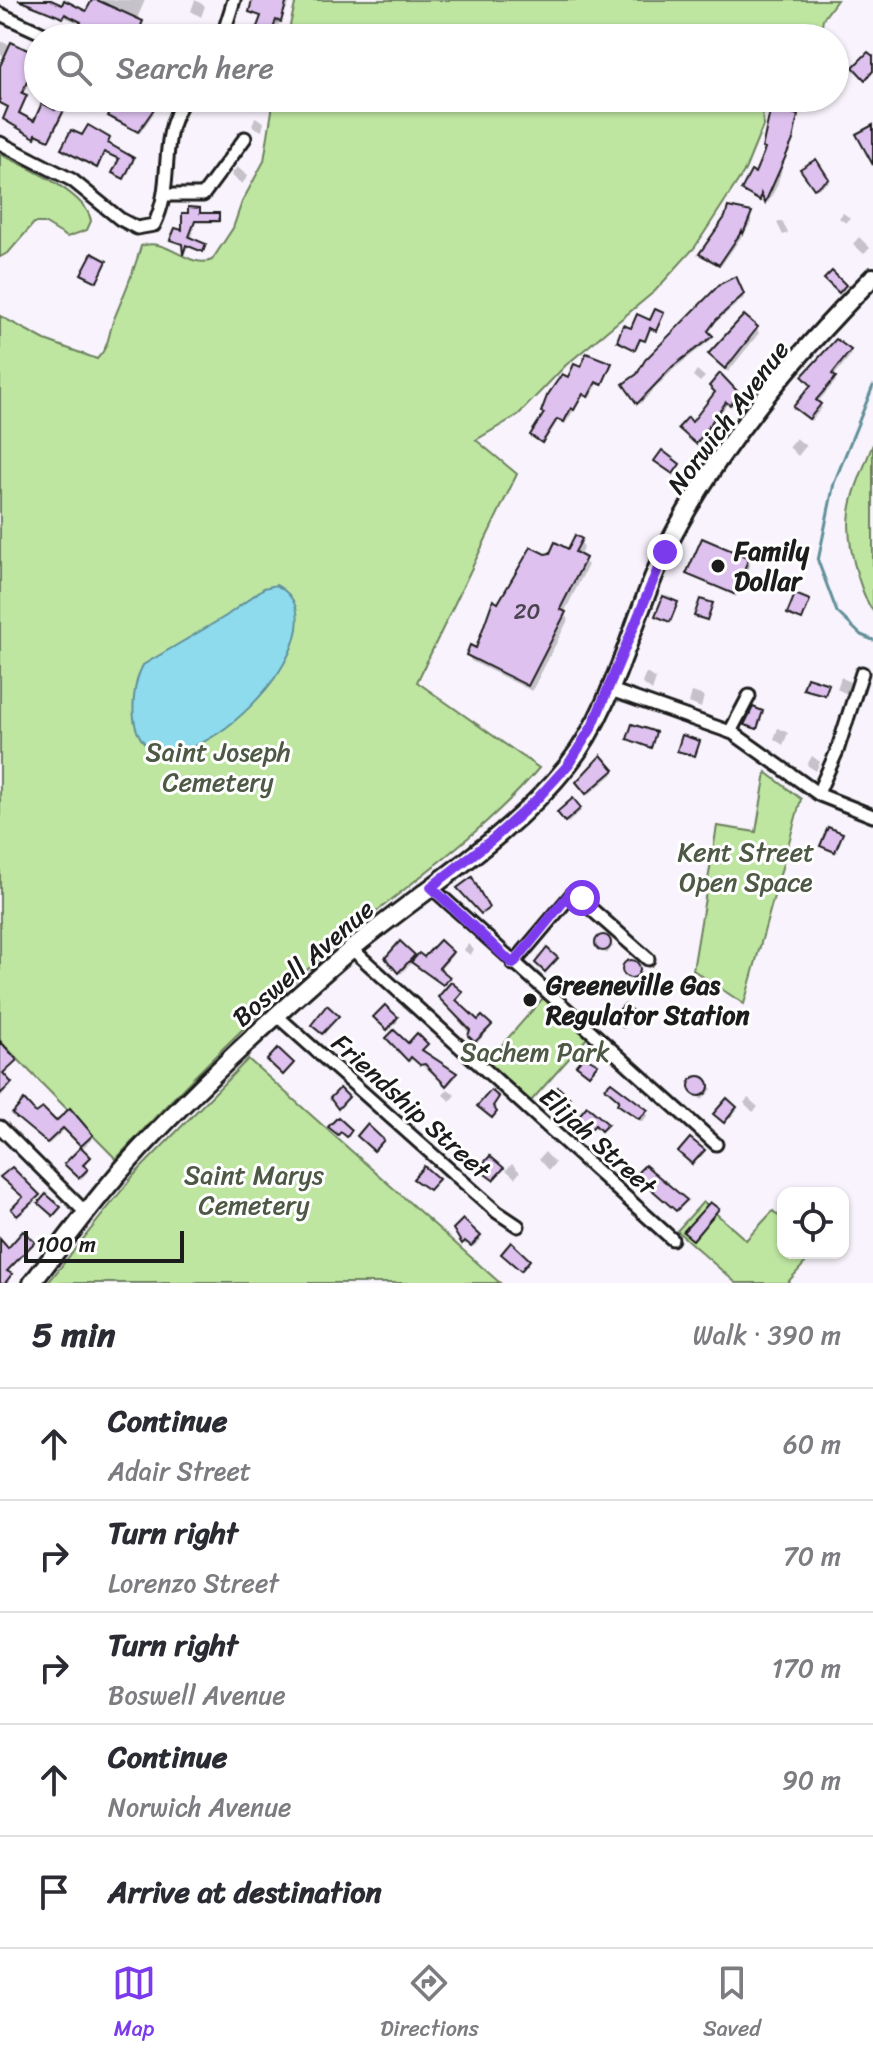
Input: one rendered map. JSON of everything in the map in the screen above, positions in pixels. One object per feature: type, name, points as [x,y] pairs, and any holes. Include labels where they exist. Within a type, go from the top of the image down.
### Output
[{"type":"main road","name":"Norwich Avenue","points":[[608,689],[655,572],[695,497],[743,428],[873,277]]},
{"type":"main road","name":"Boswell Avenue","points":[[32,1283],[139,1150],[276,1015],[352,949],[493,839],[536,800],[568,765],[589,734],[608,689]]},
{"type":"street","points":[[226,24],[234,0]]},
{"type":"street","points":[[0,14],[24,25]]},
{"type":"street","points":[[0,143],[72,180],[120,219],[137,228],[154,225],[164,195],[169,125],[176,112]]},
{"type":"street","points":[[164,195],[203,195],[221,176],[245,138]]},
{"type":"street","points":[[818,793],[842,740],[862,673]]},
{"type":"street","points":[[608,689],[730,732],[818,793],[873,816]]},
{"type":"street","points":[[730,732],[749,696]]},
{"type":"street","points":[[431,887],[716,1144]]},
{"type":"street","points":[[513,964],[573,893],[648,959]]},
{"type":"street","name":"Elijah Street","points":[[352,949],[672,1239]]},
{"type":"street","name":"Friendship Street","points":[[276,1015],[486,1203],[518,1226]]},
{"type":"street","points":[[0,1127],[87,1214]]},
{"type":"green space","points":[[296,0],[837,0],[822,24],[290,24]]},
{"type":"green space","name":"Saint Joseph Cemetery","points":[[272,112],[762,112],[763,126],[745,170],[695,247],[655,291],[566,365],[518,415],[476,440],[517,474],[417,682],[539,768],[468,838],[280,994],[196,1075],[116,1159],[0,1041],[0,316],[45,340],[97,359],[107,345],[141,246],[160,245],[195,261],[212,260],[233,228],[242,202],[264,161]]},
{"type":"green space","points":[[0,154],[38,173],[78,200],[91,221],[87,230],[67,237],[44,223],[34,223],[9,252],[0,257]]},
{"type":"green space","points":[[873,444],[873,611],[858,577],[849,523],[854,495]]},
{"type":"green space","name":"Kent Street Open Space","points":[[766,772],[801,799],[744,1004],[693,970],[717,826],[756,832]]},
{"type":"green space","name":"Sachem Park","points":[[544,997],[588,1037],[531,1101],[487,1062]]},
{"type":"green space","name":"Saint Marys Cemetery","points":[[248,1059],[500,1283],[48,1283],[134,1175]]},
{"type":"green space","points":[[703,1202],[746,1240],[773,1211],[777,1215],[777,1259],[809,1259],[787,1283],[736,1283],[677,1231]]},
{"type":"water","points":[[276,585],[296,607],[295,638],[278,672],[251,706],[218,733],[185,749],[156,750],[137,731],[135,723],[134,697],[143,665],[226,616],[264,588]]},
{"type":"building","points":[[18,0],[51,0],[62,5],[64,0],[86,11],[92,0],[97,0],[143,21],[142,24],[80,24],[65,14],[63,18]]},
{"type":"building","points":[[252,0],[287,0],[281,22],[276,20],[275,24],[258,24],[261,16],[249,12]]},
{"type":"building","points":[[11,42],[24,48],[24,102],[19,113],[34,121],[38,112],[63,112],[49,140],[36,134],[35,138],[3,119],[8,107],[0,103],[0,66]]},
{"type":"building","points":[[868,52],[873,56],[873,71],[865,80],[853,67]]},
{"type":"building","points":[[110,112],[152,112],[138,132],[108,116]]},
{"type":"building","points":[[770,112],[798,115],[793,140],[765,203],[761,194],[760,201],[741,190],[751,171],[755,173],[765,149],[762,148]]},
{"type":"building","points":[[88,125],[110,138],[108,143],[134,158],[124,179],[112,173],[119,159],[104,152],[97,168],[61,149],[71,130],[82,135]]},
{"type":"building","points":[[873,125],[873,165],[856,134]]},
{"type":"building","points":[[816,159],[829,179],[814,189],[800,169]]},
{"type":"building","points":[[188,207],[200,208],[200,213],[219,213],[219,221],[195,221],[189,237],[206,244],[203,252],[186,245],[183,255],[182,244],[170,240],[175,228],[182,230],[182,213],[188,213]]},
{"type":"building","points":[[728,207],[752,212],[743,234],[742,231],[719,265],[699,254],[725,217]]},
{"type":"building","points":[[92,253],[107,261],[97,282],[81,274]]},
{"type":"building","points":[[832,271],[846,285],[839,293],[824,279]]},
{"type":"building","points":[[736,276],[744,294],[716,320],[708,331],[713,336],[673,366],[637,404],[623,384],[637,374],[645,360],[720,284]]},
{"type":"building","points":[[655,309],[664,313],[656,331],[650,328],[645,341],[640,339],[635,350],[617,341],[623,325],[631,328],[637,314],[650,320]]},
{"type":"building","points":[[744,315],[758,327],[725,369],[708,354]]},
{"type":"building","points":[[836,339],[851,350],[832,374],[836,377],[816,400],[821,404],[809,419],[793,407],[811,385],[802,376]]},
{"type":"building","points":[[586,353],[612,363],[602,385],[596,382],[588,397],[583,394],[564,422],[557,419],[542,443],[530,435],[544,413],[541,412],[547,396],[562,374],[568,377],[574,364],[581,367]]},
{"type":"building","points":[[720,373],[740,394],[730,405],[726,402],[696,444],[678,428],[688,417],[692,422],[715,392],[709,386]]},
{"type":"building","points":[[662,450],[680,464],[673,474],[654,461]]},
{"type":"building","points":[[575,535],[582,539],[575,552],[586,558],[560,609],[566,612],[528,686],[466,655],[470,645],[476,648],[493,600],[498,603],[531,547],[545,554],[550,553],[555,542],[568,549]]},
{"type":"building","name":"Family Dollar","points":[[702,538],[749,558],[734,594],[686,574]]},
{"type":"building","points":[[795,594],[810,600],[802,620],[787,614]]},
{"type":"building","points":[[663,596],[678,602],[670,622],[655,616]]},
{"type":"building","points":[[700,599],[713,603],[707,620],[694,616]]},
{"type":"building","points":[[807,677],[829,684],[825,695],[803,689]]},
{"type":"building","points":[[753,707],[763,711],[757,729],[744,725]]},
{"type":"building","points":[[632,724],[656,732],[651,748],[627,739]]},
{"type":"building","points":[[682,735],[700,741],[695,756],[677,751]]},
{"type":"building","points":[[601,755],[614,770],[586,794],[576,782]]},
{"type":"building","points":[[573,798],[581,808],[565,822],[557,812]]},
{"type":"building","points":[[828,827],[843,833],[835,852],[820,846]]},
{"type":"building","points":[[472,877],[489,908],[481,914],[457,888]]},
{"type":"building","points":[[600,935],[606,935],[611,943],[609,949],[600,951],[595,946],[595,940]]},
{"type":"building","points":[[440,940],[453,952],[439,968],[450,977],[443,985],[411,962],[419,953],[424,957]]},
{"type":"building","points":[[400,941],[415,955],[398,973],[385,958]]},
{"type":"building","points":[[547,948],[558,958],[545,972],[535,963]]},
{"type":"building","points":[[631,960],[640,969],[631,978],[622,969]]},
{"type":"building","points":[[451,982],[463,992],[456,1000],[478,1020],[482,1016],[492,1025],[475,1042],[468,1036],[470,1030],[438,997]]},
{"type":"building","points":[[625,1004],[635,1014],[623,1027],[612,1017]]},
{"type":"building","points":[[327,1005],[339,1016],[322,1034],[311,1025]]},
{"type":"building","points":[[385,1005],[398,1017],[387,1030],[373,1017]]},
{"type":"building","points":[[394,1030],[408,1043],[417,1033],[428,1044],[422,1050],[457,1073],[446,1086],[425,1064],[420,1065],[411,1057],[408,1061],[386,1038]]},
{"type":"building","points":[[0,1041],[17,1060],[3,1073],[12,1083],[0,1094]]},
{"type":"building","points":[[278,1048],[294,1063],[283,1075],[267,1060]]},
{"type":"building","points":[[584,1056],[598,1064],[589,1075],[576,1065]]},
{"type":"building","points":[[695,1076],[703,1076],[709,1086],[703,1096],[695,1096],[689,1090],[689,1082]]},
{"type":"building","points":[[611,1082],[648,1110],[639,1119],[617,1104],[619,1100],[605,1088]]},
{"type":"building","points":[[558,1087],[570,1098],[562,1108],[549,1097]]},
{"type":"building","points":[[340,1088],[349,1097],[338,1109],[330,1098]]},
{"type":"building","points":[[491,1090],[499,1097],[493,1106],[497,1112],[492,1118],[477,1106]]},
{"type":"building","points":[[727,1098],[737,1107],[724,1123],[713,1114]]},
{"type":"building","points":[[24,1100],[36,1113],[43,1108],[56,1121],[70,1108],[93,1135],[81,1146],[63,1128],[47,1143],[12,1114]]},
{"type":"building","points":[[587,1106],[608,1124],[601,1131],[595,1125],[589,1131],[576,1119]]},
{"type":"building","points":[[338,1117],[352,1130],[347,1137],[341,1132],[338,1135],[328,1127]]},
{"type":"building","points":[[367,1124],[384,1140],[374,1151],[357,1136]]},
{"type":"building","points":[[690,1138],[705,1150],[692,1164],[678,1152]]},
{"type":"building","points":[[81,1147],[91,1157],[83,1165],[88,1169],[79,1178],[64,1164]]},
{"type":"building","points":[[490,1156],[504,1168],[493,1180],[478,1169]]},
{"type":"building","points":[[645,1165],[687,1200],[676,1211],[635,1175]]},
{"type":"building","points":[[424,1166],[439,1179],[429,1190],[413,1179]]},
{"type":"building","points":[[12,1167],[40,1195],[17,1216],[11,1209],[23,1197],[0,1177]]},
{"type":"building","points":[[46,1194],[61,1207],[53,1216],[38,1203]]},
{"type":"building","points":[[710,1202],[719,1209],[693,1240],[683,1232]]},
{"type":"building","points":[[463,1219],[481,1236],[471,1246],[465,1241],[462,1244],[453,1229]]},
{"type":"building","points":[[23,1231],[35,1242],[7,1271],[12,1274],[5,1283],[0,1283],[0,1239],[8,1248]]},
{"type":"building","points":[[511,1242],[530,1260],[521,1271],[501,1254]]},
{"type":"waterway","points":[[873,386],[834,483],[818,561],[837,612],[861,635],[873,640]]},
{"type":"place","name":"Family Dollar","points":[[718,566]]},
{"type":"place","name":"Greeneville Gas Regulator Station","points":[[530,1000]]},
{"type":"route","points":[[582,898],[573,893],[567,897],[513,964],[431,887],[493,839],[536,800],[568,765],[589,734],[665,552]]}]
